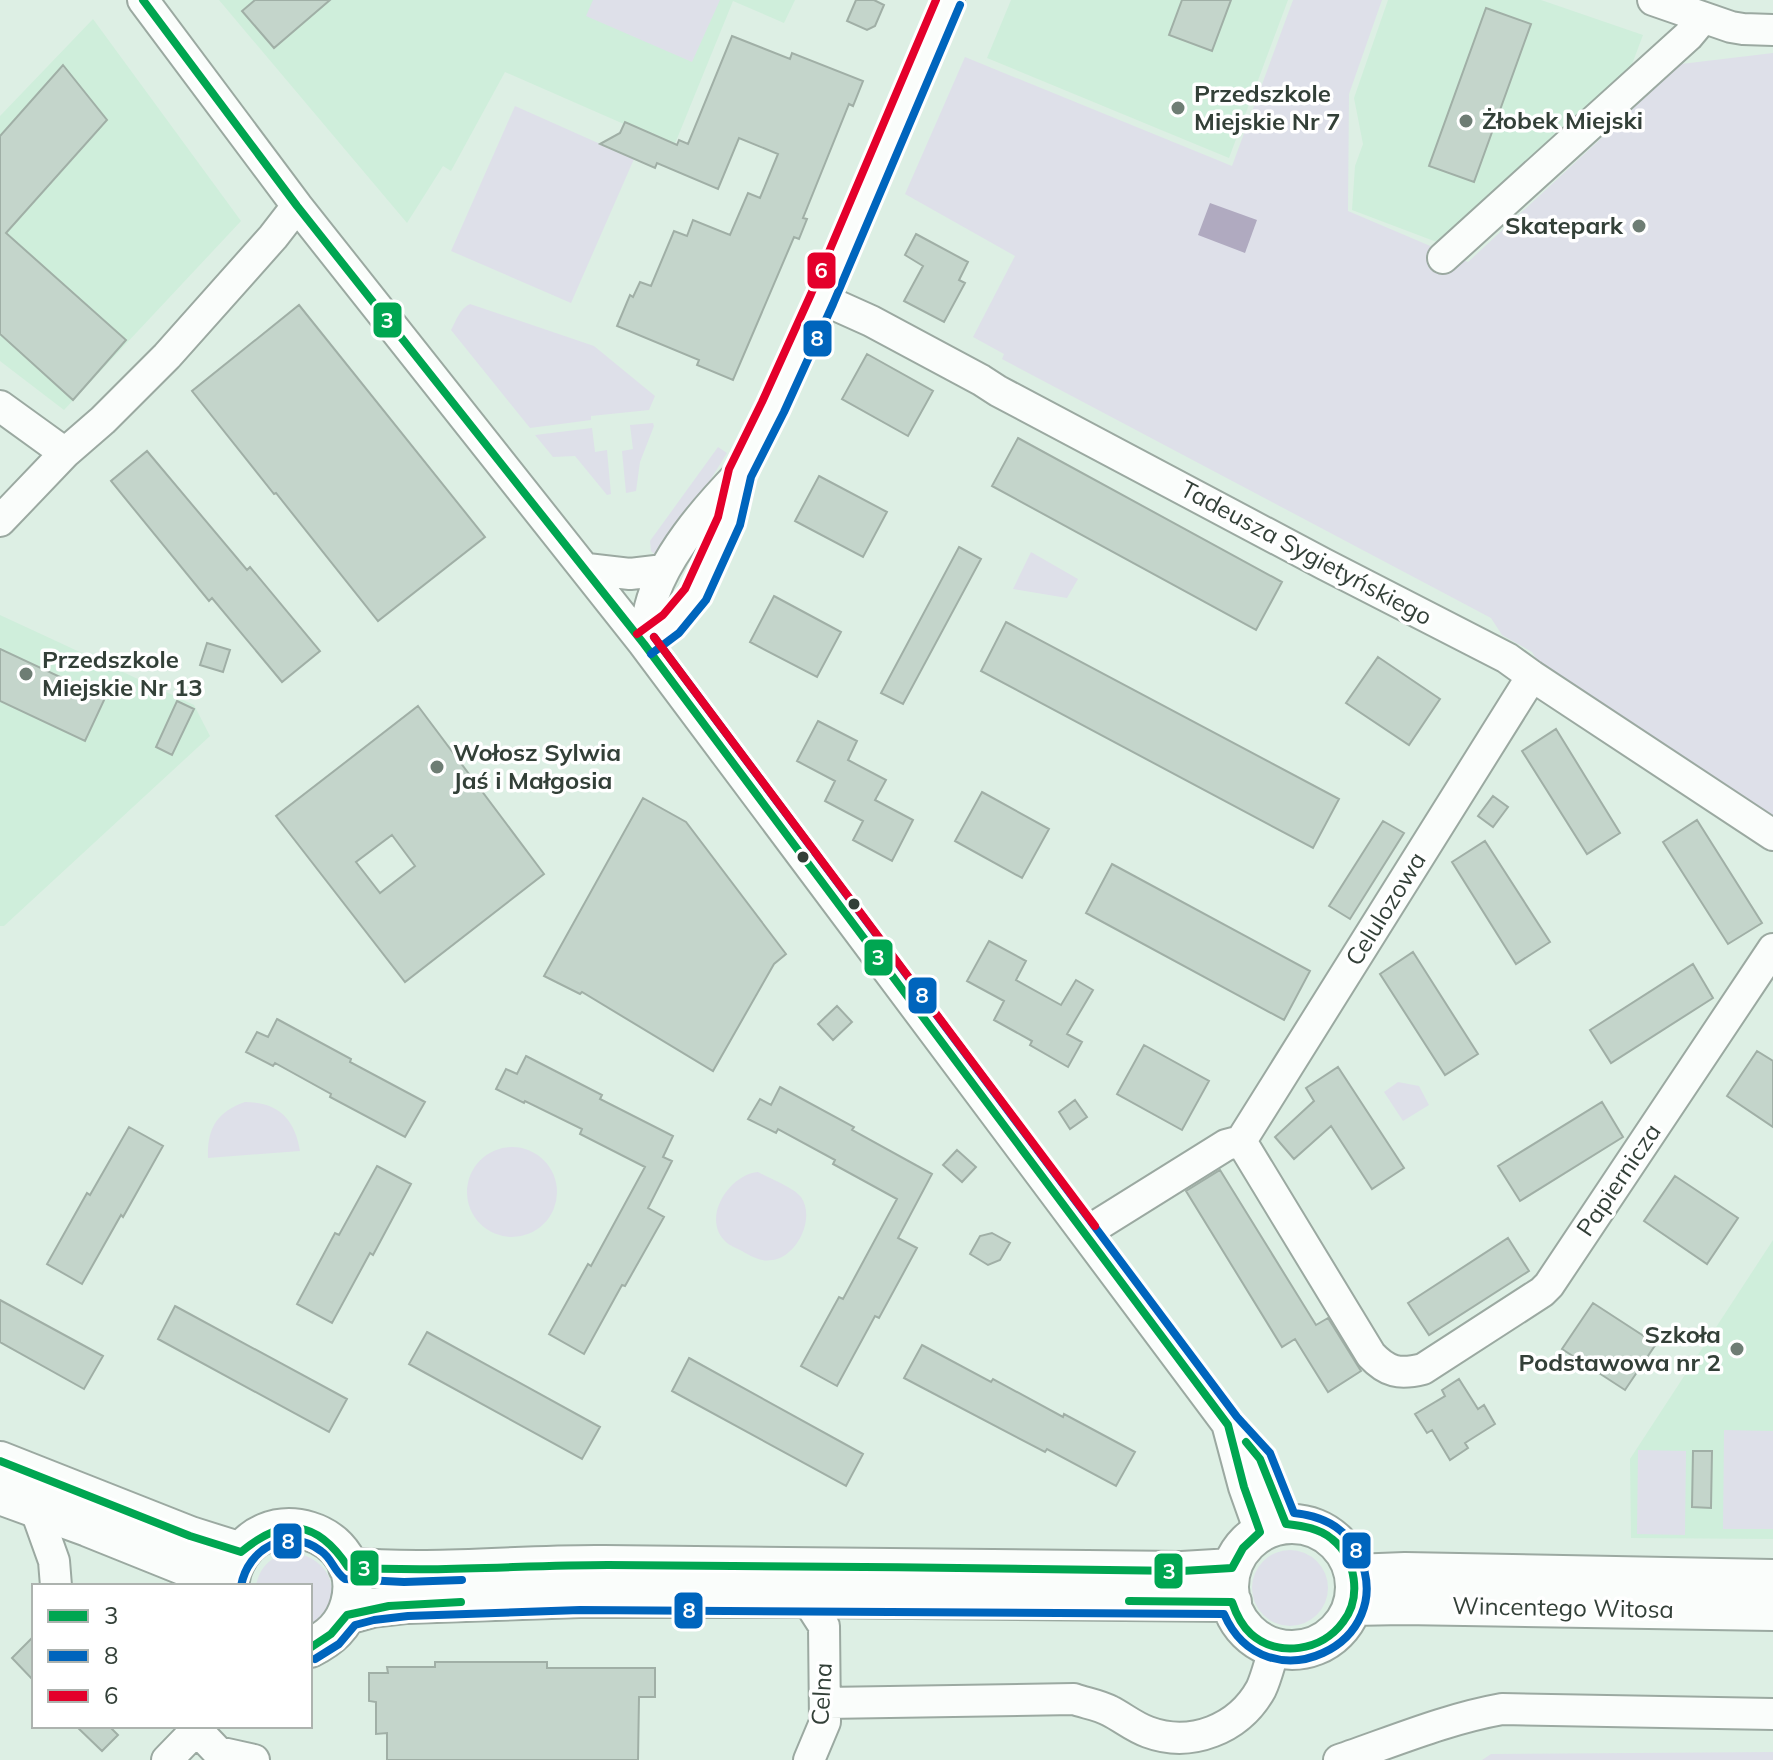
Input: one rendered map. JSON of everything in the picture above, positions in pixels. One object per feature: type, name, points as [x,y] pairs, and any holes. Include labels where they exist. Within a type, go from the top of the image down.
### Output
[{"type":"main road","points":[[0,1461],[190,1536],[233,1575]]},
{"type":"main road","points":[[0,1495],[215,1578],[233,1575]]},
{"type":"main road","points":[[1309,1526],[1330,1536],[1345,1553],[1353,1590],[1343,1624],[1330,1637],[1313,1646],[1294,1650],[1275,1647],[1255,1638],[1240,1622],[1232,1585],[1243,1548],[1273,1528],[1309,1526]]},
{"type":"main road","points":[[233,1575],[253,1540],[267,1532],[299,1528],[315,1532],[329,1541],[341,1552],[348,1567],[352,1599],[347,1615],[337,1630],[312,1647]]},
{"type":"main road","points":[[348,1567],[405,1570],[733,1565],[1182,1571],[1232,1585]]},
{"type":"main road","name":"Wincentego Witosa","points":[[1353,1590],[1405,1572],[1773,1579]]},
{"type":"main road","points":[[347,1615],[407,1604],[580,1598],[825,1607],[1232,1585]]},
{"type":"main road","name":"Wincentego Witosa","points":[[1353,1590],[1403,1605],[1773,1611]]},
{"type":"street","points":[[143,0],[297,206],[587,569],[1228,1425],[1244,1487],[1273,1528]]},
{"type":"street","points":[[644,644],[671,624],[695,595],[729,521],[740,473],[822,299],[949,0]]},
{"type":"street","points":[[1653,0],[1743,29],[1773,30]]},
{"type":"street","points":[[1443,258],[1688,36],[1703,18]]},
{"type":"street","points":[[0,521],[65,453],[167,356],[297,206]]},
{"type":"street","name":"Tadeusza Sygietyńskiego","points":[[822,299],[871,321],[1324,564],[1507,658],[1773,835]]},
{"type":"street","points":[[0,406],[65,453]]},
{"type":"street","points":[[644,644],[650,605],[664,570],[708,506],[740,473]]},
{"type":"street","points":[[587,569],[630,574],[664,570]]},
{"type":"street","name":"Celulozowa","points":[[1241,1141],[1532,676]]},
{"type":"street","name":"Papiernicza","points":[[1241,1141],[1371,1355],[1390,1370],[1423,1369],[1549,1285],[1773,949]]},
{"type":"street","points":[[1085,1233],[1226,1145],[1241,1141]]},
{"type":"street","points":[[35,1508],[55,1574]]},
{"type":"street","points":[[55,1574],[88,1527]]},
{"type":"street","name":"Celna","points":[[809,1760],[825,1722],[825,1607]]},
{"type":"street","points":[[825,1703],[1074,1699],[1107,1709],[1147,1732],[1162,1748],[1214,1731],[1235,1720],[1262,1686],[1275,1647]]},
{"type":"street","points":[[1339,1760],[1477,1713],[1502,1709],[1773,1714]]},
{"type":"street","points":[[183,1737],[218,1752],[254,1760]]},
{"type":"shaded area","points":[[219,0],[795,0],[784,23],[733,1],[674,146],[505,72],[451,171],[443,166],[407,223]]},
{"type":"shaded area","points":[[593,0],[720,0],[692,62],[586,16]]},
{"type":"shaded area","name":"Przedszkole Miejskie Nr 7","points":[[1011,0],[1288,0],[1229,158],[987,58]]},
{"type":"shaded area","points":[[1293,0],[1382,0],[1349,94],[1348,211],[1468,262],[1681,64],[1773,53],[1773,818],[1543,670],[1532,652],[1502,635],[1491,618],[1002,359],[1004,354],[973,337],[1015,256],[905,194],[965,57],[1232,166]]},
{"type":"shaded area","name":"Żłobek Miejski","points":[[1388,0],[1541,0],[1643,35],[1631,67],[1442,244],[1352,210],[1355,166],[1363,144],[1354,98]]},
{"type":"shaded area","points":[[93,19],[241,221],[64,410],[0,361],[0,116]]},
{"type":"shaded area","points":[[515,106],[634,159],[571,303],[451,251]]},
{"type":"shaded area","points":[[1210,203],[1257,220],[1245,253],[1198,235]]},
{"type":"shaded area","points":[[470,304],[594,346],[655,396],[649,410],[591,416],[591,420],[530,428],[451,330],[461,312]]},
{"type":"shaded area","points":[[653,423],[640,462],[636,491],[626,493],[622,451],[633,449],[630,425]]},
{"type":"shaded area","points":[[592,428],[595,452],[607,450],[611,494],[607,495],[575,456],[553,457],[535,435]]},
{"type":"shaded area","points":[[718,447],[727,453],[701,495],[663,547],[654,554],[650,541]]},
{"type":"shaded area","points":[[1031,552],[1078,579],[1067,598],[1013,589]]},
{"type":"shaded area","points":[[0,615],[194,705],[210,736],[4,926],[0,926]]},
{"type":"shaded area","points":[[1398,1082],[1419,1086],[1429,1105],[1403,1121],[1384,1092]]},
{"type":"shaded area","points":[[245,1102],[267,1105],[283,1114],[294,1130],[300,1151],[208,1158],[209,1138],[216,1122],[227,1111]]},
{"type":"shaded area","points":[[512,1147],[529,1151],[544,1160],[553,1175],[557,1192],[553,1209],[544,1224],[529,1233],[512,1237],[495,1233],[480,1224],[471,1209],[467,1192],[471,1175],[480,1160],[495,1151]]},
{"type":"shaded area","points":[[758,1172],[793,1190],[805,1205],[805,1224],[798,1242],[785,1255],[772,1260],[755,1258],[728,1243],[719,1232],[716,1221],[717,1210],[729,1189],[738,1180]]},
{"type":"shaded area","name":"Szkoła Podstawowa nr 2","points":[[1773,1240],[1773,1539],[1631,1538],[1630,1459]]},
{"type":"shaded area","points":[[1724,1430],[1773,1431],[1773,1529],[1723,1529]]},
{"type":"shaded area","points":[[1638,1450],[1686,1451],[1685,1535],[1637,1534]]},
{"type":"shaded area","points":[[1283,1550],[1297,1550],[1311,1556],[1322,1567],[1328,1588],[1325,1603],[1317,1615],[1297,1626],[1283,1626],[1269,1620],[1258,1609],[1252,1595],[1252,1581],[1258,1567],[1269,1556]]},
{"type":"shaded area","points":[[292,1552],[306,1556],[326,1572],[331,1582],[329,1604],[312,1623],[312,1584],[257,1584],[260,1573],[278,1556]]},
{"type":"shaded area","points":[[1773,1752],[1773,1760],[1482,1760],[1491,1754]]},
{"type":"building","points":[[255,0],[330,0],[274,48],[242,11]]},
{"type":"building","points":[[856,0],[874,0],[884,5],[875,26],[867,30],[847,21]]},
{"type":"building","points":[[1182,0],[1231,0],[1212,51],[1169,35]]},
{"type":"building","points":[[1486,8],[1531,24],[1474,182],[1429,166]]},
{"type":"building","points":[[732,36],[790,59],[792,53],[863,81],[853,106],[849,104],[803,218],[807,219],[799,239],[794,237],[733,380],[697,365],[699,360],[617,326],[630,295],[633,297],[640,282],[651,286],[674,231],[687,236],[693,220],[730,235],[748,193],[760,198],[778,154],[739,138],[718,189],[657,163],[655,168],[600,144],[620,133],[625,122],[677,145],[679,140],[688,144]]},
{"type":"building","points":[[63,65],[107,120],[6,233],[126,340],[73,400],[0,334],[0,136]]},
{"type":"building","points":[[916,234],[968,262],[959,280],[965,283],[944,322],[904,301],[923,266],[905,255]]},
{"type":"building","points":[[299,305],[485,537],[378,621],[192,391]]},
{"type":"building","points":[[867,354],[933,391],[908,436],[842,399]]},
{"type":"building","points":[[1018,438],[1282,582],[1256,630],[992,486]]},
{"type":"building","points":[[147,451],[320,651],[282,682],[212,598],[209,601],[111,481]]},
{"type":"building","points":[[819,476],[887,512],[863,557],[795,521]]},
{"type":"building","points":[[959,547],[981,559],[903,704],[881,693]]},
{"type":"building","points":[[774,596],[841,632],[817,677],[750,642]]},
{"type":"building","points":[[1006,622],[1339,799],[1313,848],[981,671]]},
{"type":"building","points":[[207,643],[230,650],[223,672],[200,665]]},
{"type":"building","name":"Przedszkole Miejskie Nr 13","points":[[0,649],[105,698],[85,741],[0,701]]},
{"type":"building","points":[[1378,657],[1440,699],[1409,745],[1346,703]]},
{"type":"building","points":[[177,701],[194,709],[172,755],[156,747]]},
{"type":"building","points":[[418,706],[544,874],[405,982],[276,816]],"holes":[[[392,835],[415,866],[380,893],[356,862]]]},
{"type":"building","points":[[818,721],[857,741],[848,760],[886,780],[875,800],[913,820],[892,861],[853,840],[863,821],[825,801],[835,781],[797,761]]},
{"type":"building","points":[[1556,729],[1620,833],[1587,854],[1522,751]]},
{"type":"building","points":[[982,792],[1049,829],[1022,878],[955,841]]},
{"type":"building","points":[[1493,796],[1508,807],[1493,827],[1478,816]]},
{"type":"building","points":[[643,798],[686,822],[786,954],[774,964],[713,1071],[582,992],[580,994],[544,976]]},
{"type":"building","points":[[1697,820],[1762,923],[1728,944],[1663,842]]},
{"type":"building","points":[[1383,821],[1404,833],[1350,919],[1329,906]]},
{"type":"building","points":[[1485,841],[1550,942],[1516,964],[1452,862]]},
{"type":"building","points":[[1112,864],[1310,971],[1284,1020],[1086,913]]},
{"type":"building","points":[[989,941],[1026,961],[1016,980],[1061,1005],[1076,980],[1093,990],[1067,1034],[1082,1042],[1068,1067],[1030,1045],[1032,1041],[994,1020],[1004,1001],[967,981]]},
{"type":"building","points":[[1413,952],[1478,1054],[1445,1075],[1380,974]]},
{"type":"building","points":[[1693,964],[1713,998],[1611,1063],[1590,1030]]},
{"type":"building","points":[[837,1006],[852,1022],[833,1040],[818,1024]]},
{"type":"building","points":[[277,1019],[425,1102],[405,1137],[275,1063],[273,1066],[246,1052],[257,1032],[268,1037]]},
{"type":"building","points":[[1144,1045],[1209,1081],[1182,1130],[1117,1094]]},
{"type":"building","points":[[1757,1051],[1773,1061],[1773,1127],[1727,1096]]},
{"type":"building","points":[[526,1056],[673,1136],[663,1157],[672,1161],[648,1208],[664,1217],[584,1354],[549,1334],[588,1264],[591,1266],[645,1167],[580,1134],[582,1129],[496,1089],[506,1069],[517,1074]]},
{"type":"building","points":[[1338,1067],[1404,1168],[1372,1189],[1331,1126],[1294,1159],[1275,1137],[1314,1101],[1306,1088]]},
{"type":"building","points":[[780,1087],[932,1174],[898,1238],[917,1248],[837,1386],[801,1366],[839,1297],[843,1299],[897,1199],[778,1129],[776,1133],[748,1119],[760,1099],[771,1105]]},
{"type":"building","points":[[1075,1100],[1087,1117],[1070,1129],[1059,1112]]},
{"type":"building","points":[[1602,1102],[1623,1137],[1520,1201],[1498,1166]]},
{"type":"building","points":[[129,1127],[163,1146],[82,1284],[47,1264]]},
{"type":"building","points":[[957,1150],[976,1167],[962,1182],[943,1165]]},
{"type":"building","points":[[377,1166],[411,1184],[332,1323],[297,1304],[335,1233],[339,1235]]},
{"type":"building","points":[[1220,1170],[1316,1325],[1328,1318],[1361,1371],[1328,1392],[1295,1339],[1282,1347],[1186,1191]]},
{"type":"building","points":[[1675,1176],[1738,1218],[1707,1264],[1644,1221]]},
{"type":"building","points":[[992,1233],[1010,1243],[1000,1260],[988,1265],[970,1254],[980,1236]]},
{"type":"building","points":[[1508,1238],[1529,1271],[1429,1335],[1408,1303]]},
{"type":"building","points":[[0,1300],[103,1356],[84,1389],[0,1342]]},
{"type":"building","points":[[1593,1303],[1656,1344],[1625,1390],[1562,1349]]},
{"type":"building","points":[[175,1306],[347,1399],[329,1432],[158,1339]]},
{"type":"building","points":[[427,1332],[600,1427],[582,1459],[409,1364]]},
{"type":"building","points":[[922,1345],[1135,1452],[1116,1486],[904,1378]]},
{"type":"building","points":[[689,1358],[863,1454],[846,1486],[672,1391]]},
{"type":"building","points":[[1459,1379],[1478,1409],[1484,1405],[1495,1424],[1465,1443],[1468,1448],[1450,1460],[1432,1430],[1427,1433],[1415,1414],[1445,1396],[1442,1390]]},
{"type":"building","points":[[1693,1451],[1712,1451],[1711,1508],[1692,1507]]},
{"type":"building","points":[[32,1638],[32,1679],[12,1658]]},
{"type":"building","points":[[435,1662],[547,1662],[547,1668],[655,1668],[655,1697],[639,1697],[638,1760],[387,1760],[387,1733],[376,1734],[376,1702],[369,1701],[369,1673],[388,1673],[387,1667],[435,1667]]},
{"type":"building","points":[[78,1728],[111,1728],[118,1735],[102,1751]]},
{"type":"transit line","name":"3","points":[[0,1461],[190,1536],[241,1552],[272,1533],[299,1528],[324,1540],[348,1567],[381,1569],[608,1565],[1182,1571],[1232,1568],[1243,1548],[1260,1532],[1244,1487],[1228,1425],[644,644],[297,206],[143,0]]},
{"type":"transit line","name":"6","points":[[637,634],[663,615],[685,589],[718,517],[729,469],[811,294],[936,0]]},
{"type":"transit line","name":"8","points":[[651,654],[679,633],[706,600],[740,525],[751,477],[833,304],[960,5]]},
{"type":"transit line","name":"8","points":[[315,1659],[339,1644],[355,1625],[374,1620],[580,1610],[1224,1614],[1243,1642],[1268,1657],[1296,1660],[1323,1653],[1346,1637],[1361,1615],[1367,1586],[1353,1545],[1332,1524],[1294,1513],[1270,1453],[1237,1417],[654,637]]},
{"type":"transit line","name":"6","points":[[654,637],[1095,1226]]},
{"type":"transit line","name":"3","points":[[1129,1601],[1232,1602],[1239,1619],[1251,1634],[1262,1642],[1286,1648],[1312,1645],[1334,1632],[1343,1622],[1353,1602],[1354,1590],[1347,1557],[1322,1532],[1286,1524],[1260,1459],[1246,1442]]},
{"type":"transit line","name":"8","points":[[242,1584],[252,1561],[271,1545],[283,1541],[308,1544],[321,1551],[345,1579],[404,1582],[462,1580]]},
{"type":"transit line","name":"3","points":[[312,1647],[331,1634],[347,1615],[389,1606],[461,1602]]},
{"type":"place","name":"Przedszkole Miejskie Nr 7","points":[[1178,108]]},
{"type":"place","name":"Żłobek Miejski","points":[[1466,121]]},
{"type":"place","name":"Skatepark","points":[[1639,226]]},
{"type":"place","name":"Przedszkole Miejskie Nr 13","points":[[26,674]]},
{"type":"place","name":"Wołosz Sylwia Jaś i Małgosia","points":[[437,767]]},
{"type":"place","name":"Szkoła Podstawowa nr 2","points":[[1737,1349]]}]
